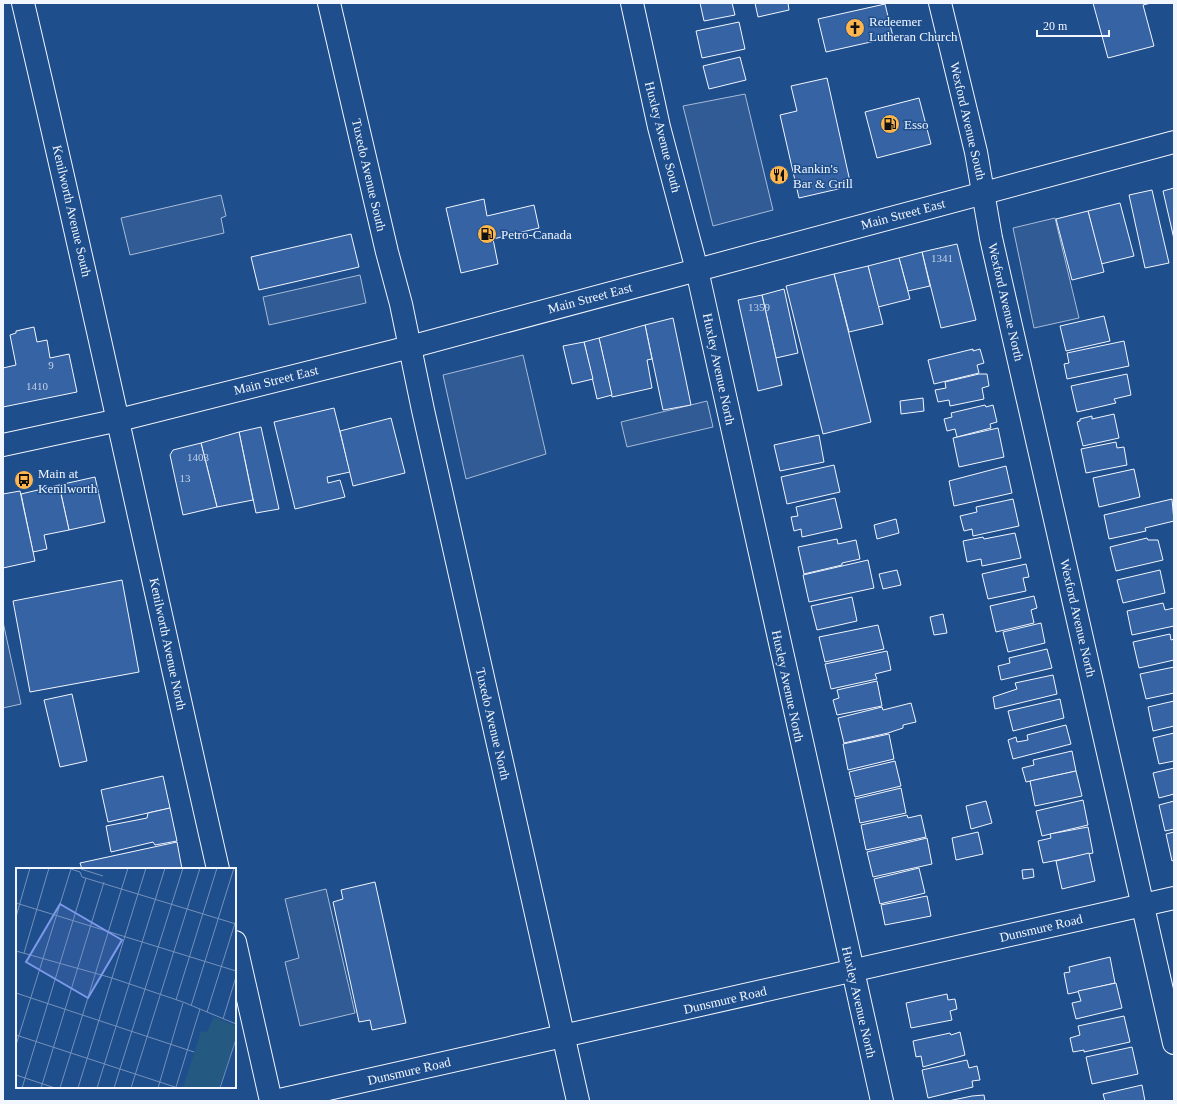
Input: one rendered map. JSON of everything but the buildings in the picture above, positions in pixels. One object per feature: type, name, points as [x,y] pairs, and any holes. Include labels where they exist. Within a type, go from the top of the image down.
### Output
[{"type":"street","name":"Kenilworth Avenue South","points":[[23,3],[119,420]]},
{"type":"street","name":"Tuxedo Avenue South","points":[[329,3],[410,347]]},
{"type":"street","name":"Huxley Avenue South","points":[[632,3],[660,127],[697,270]]},
{"type":"street","name":"Wexford Avenue South","points":[[940,3],[984,192]]},
{"type":"street","name":"Main Street East","points":[[3,444],[119,420],[410,347],[1174,142]]},
{"type":"street","name":"Wexford Avenue North","points":[[984,192],[991,238],[1174,1043]]},
{"type":"street","name":"Huxley Avenue North","points":[[697,270],[882,1101]]},
{"type":"street","name":"Tuxedo Avenue North","points":[[410,347],[578,1101]]},
{"type":"street","name":"Kenilworth Avenue North","points":[[119,420],[164,633],[218,868]]},
{"type":"street","name":"Dunsmure Road","points":[[275,1101],[853,972],[1174,898]]},
{"type":"street","points":[[236,946],[271,1101]]},
{"type":"shaded area","points":[[745,94],[773,210],[713,226],[683,106]]},
{"type":"shaded area","points":[[221,195],[226,216],[221,218],[224,233],[130,255],[121,218]]},
{"type":"shaded area","points":[[1055,218],[1079,318],[1034,328],[1013,228]]},
{"type":"shaded area","points":[[360,275],[366,303],[269,325],[263,297]]},
{"type":"shaded area","points":[[523,355],[546,454],[466,479],[443,375]]},
{"type":"shaded area","points":[[707,401],[713,427],[627,447],[621,422]]},
{"type":"shaded area","points":[[3,622],[21,704],[3,708]]},
{"type":"shaded area","points":[[326,889],[355,1013],[300,1026],[285,962],[299,958],[285,899]]},
{"type":"place","name":"Redeemer Lutheran Church","points":[[855,28]]},
{"type":"place","name":"Esso","points":[[890,124]]},
{"type":"place","name":"Rankin's Bar & Grill","points":[[779,175]]},
{"type":"place","name":"Petro-Canada","points":[[487,234]]},
{"type":"place","name":"Main at Kenilworth","points":[[24,480]]}]
